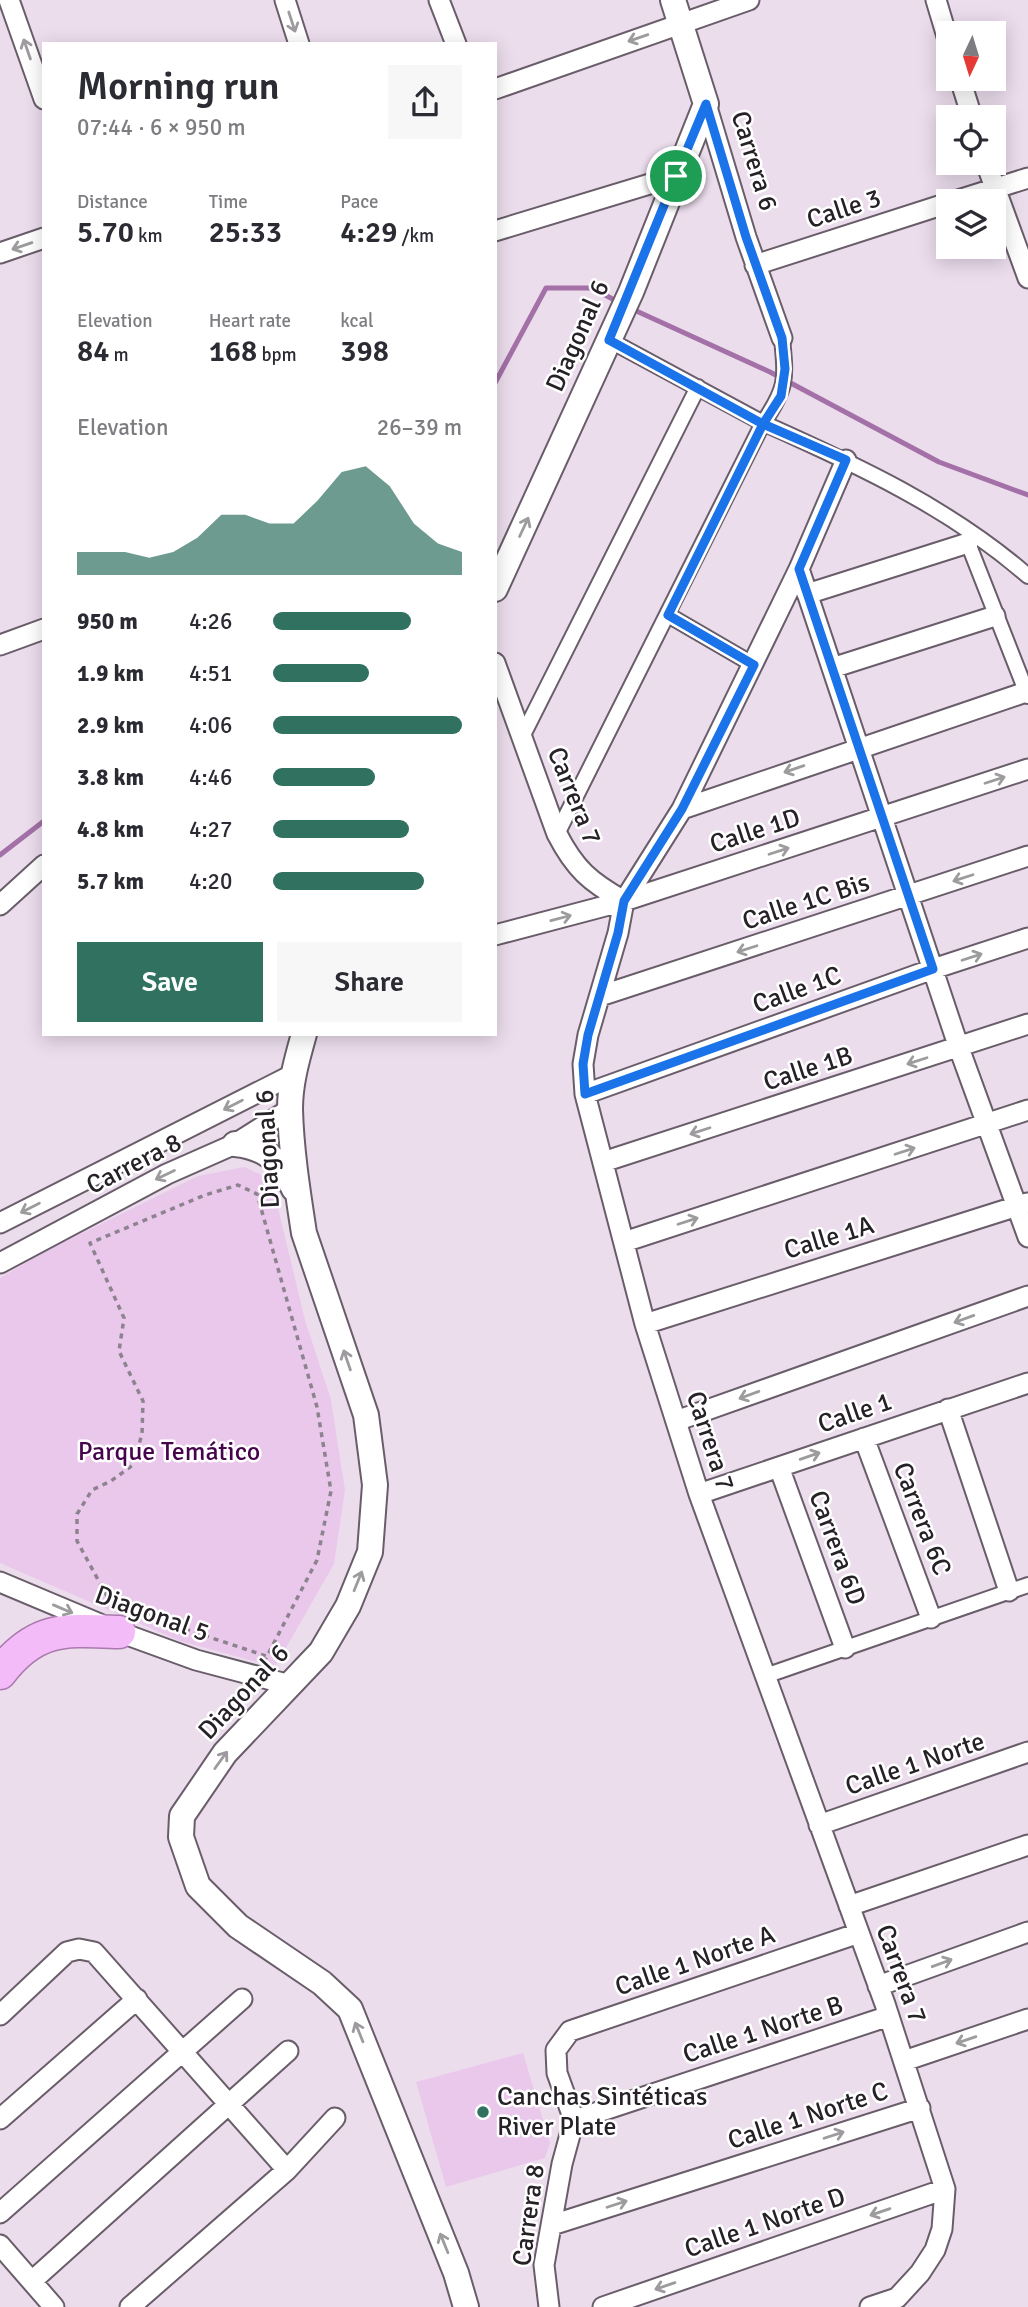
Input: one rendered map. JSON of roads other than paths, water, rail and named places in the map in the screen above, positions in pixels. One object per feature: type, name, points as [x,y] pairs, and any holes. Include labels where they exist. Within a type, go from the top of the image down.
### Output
[{"type":"highway","points":[[0,1673],[11,1659],[37,1640],[64,1630],[119,1632]]},
{"type":"street","points":[[9,0],[42,93]]},
{"type":"street","points":[[285,0],[298,42]]},
{"type":"street","points":[[439,0],[455,42]]},
{"type":"street","points":[[497,88],[677,12],[749,0]]},
{"type":"street","points":[[936,0],[942,21]]},
{"type":"street","name":"Carrera 6","points":[[677,12],[755,265],[782,338]]},
{"type":"street","name":"Diagonal 6","points":[[497,585],[631,292],[706,104]]},
{"type":"street","points":[[990,175],[994,189],[1028,178]]},
{"type":"street","points":[[497,230],[676,176]]},
{"type":"street","name":"Calle 3","points":[[755,265],[936,207]]},
{"type":"street","points":[[1006,220],[1028,278]]},
{"type":"street","points":[[0,253],[42,239]]},
{"type":"street","points":[[613,331],[698,387],[763,424],[893,483],[990,544],[1028,576]]},
{"type":"street","points":[[557,834],[763,424],[781,396],[785,369],[782,338]]},
{"type":"street","points":[[522,737],[698,387]]},
{"type":"street","points":[[624,901],[682,809],[754,665],[846,460]]},
{"type":"street","points":[[682,809],[859,747],[1027,694],[968,542],[807,594]]},
{"type":"street","points":[[799,569],[959,1048],[986,1124],[1023,1205],[1028,1237]]},
{"type":"street","points":[[668,615],[754,665]]},
{"type":"street","points":[[832,668],[995,616]]},
{"type":"street","points":[[0,645],[42,630]]},
{"type":"street","name":"Carrera 7","points":[[497,668],[557,834],[575,865],[585,876],[624,901],[583,1064],[585,1094],[645,1324],[699,1494],[889,2016],[945,2189],[942,2229],[936,2250],[897,2298],[870,2307]]},
{"type":"street","name":"Calle 1D","points":[[497,934],[624,901],[1028,769]]},
{"type":"street","name":"Calle 1C Bis","points":[[600,996],[1028,856]]},
{"type":"street","points":[[0,905],[42,867]]},
{"type":"street","name":"Calle 1C","points":[[585,1094],[933,969],[1028,938]]},
{"type":"street","name":"Calle 1B","points":[[603,1162],[1028,1024]]},
{"type":"street","name":"Diagonal 6","points":[[303,1036],[293,1074],[290,1109],[300,1202],[304,1233],[366,1415],[374,1485],[370,1552],[348,1606],[321,1652],[225,1753],[182,1816],[181,1837],[198,1886],[238,1926],[322,1983],[349,2009],[456,2273],[466,2307]]},
{"type":"street","points":[[0,1223],[293,1074]]},
{"type":"street","name":"Carrera 8","points":[[2,1258],[167,1174],[235,1144],[290,1109]]},
{"type":"street","points":[[624,1242],[1028,1110]]},
{"type":"street","points":[[235,1144],[254,1147],[279,1162],[300,1202]]},
{"type":"street","name":"Calle 1A","points":[[645,1324],[1023,1205]]},
{"type":"street","points":[[676,1421],[1028,1296]]},
{"type":"street","name":"Calle 1","points":[[699,1494],[1028,1383]]},
{"type":"street","points":[[948,1409],[1009,1591]]},
{"type":"street","name":"Carrera 6C","points":[[864,1438],[932,1618]]},
{"type":"street","name":"Carrera 6D","points":[[779,1467],[845,1648]]},
{"type":"street","name":"Diagonal 5","points":[[0,1582],[119,1632],[196,1660],[290,1685]]},
{"type":"street","points":[[765,1675],[1028,1585]]},
{"type":"street","name":"Calle 1 Norte","points":[[820,1825],[1028,1752]]},
{"type":"street","points":[[849,1906],[1028,1845]]},
{"type":"street","points":[[878,1986],[1028,1932]]},
{"type":"street","name":"Calle 1 Norte A","points":[[574,2120],[557,2073],[556,2050],[570,2031],[859,1933]]},
{"type":"street","points":[[0,2015],[67,1952],[79,1949],[94,1952],[286,2169]]},
{"type":"street","points":[[0,2119],[137,1999]]},
{"type":"street","points":[[0,2213],[242,1999]]},
{"type":"street","name":"Calle 1 Norte B","points":[[574,2120],[889,2016]]},
{"type":"street","name":"Calle 1 Norte C","points":[[904,2062],[1028,2019]]},
{"type":"street","points":[[32,2281],[288,2051]]},
{"type":"street","name":"Calle 1 Norte C","points":[[552,2225],[920,2108]]},
{"type":"street","points":[[130,2307],[286,2169],[335,2118]]},
{"type":"street","name":"Carrera 8","points":[[549,2307],[544,2265],[574,2120]]},
{"type":"street","name":"Calle 1 Norte D","points":[[603,2307],[945,2189]]},
{"type":"street","points":[[0,2245],[54,2307]]},
{"type":"waterway","points":[[497,379],[546,288],[592,288],[620,303]]},
{"type":"waterway","points":[[632,309],[770,372],[939,462],[1028,495]]},
{"type":"waterway","points":[[0,855],[42,823]]},
{"type":"place","name":"Canchas Sintéticas River Plate","points":[[483,2112]]},
{"type":"park label","name":"Parque Temático","points":[[169,1452]]}]
